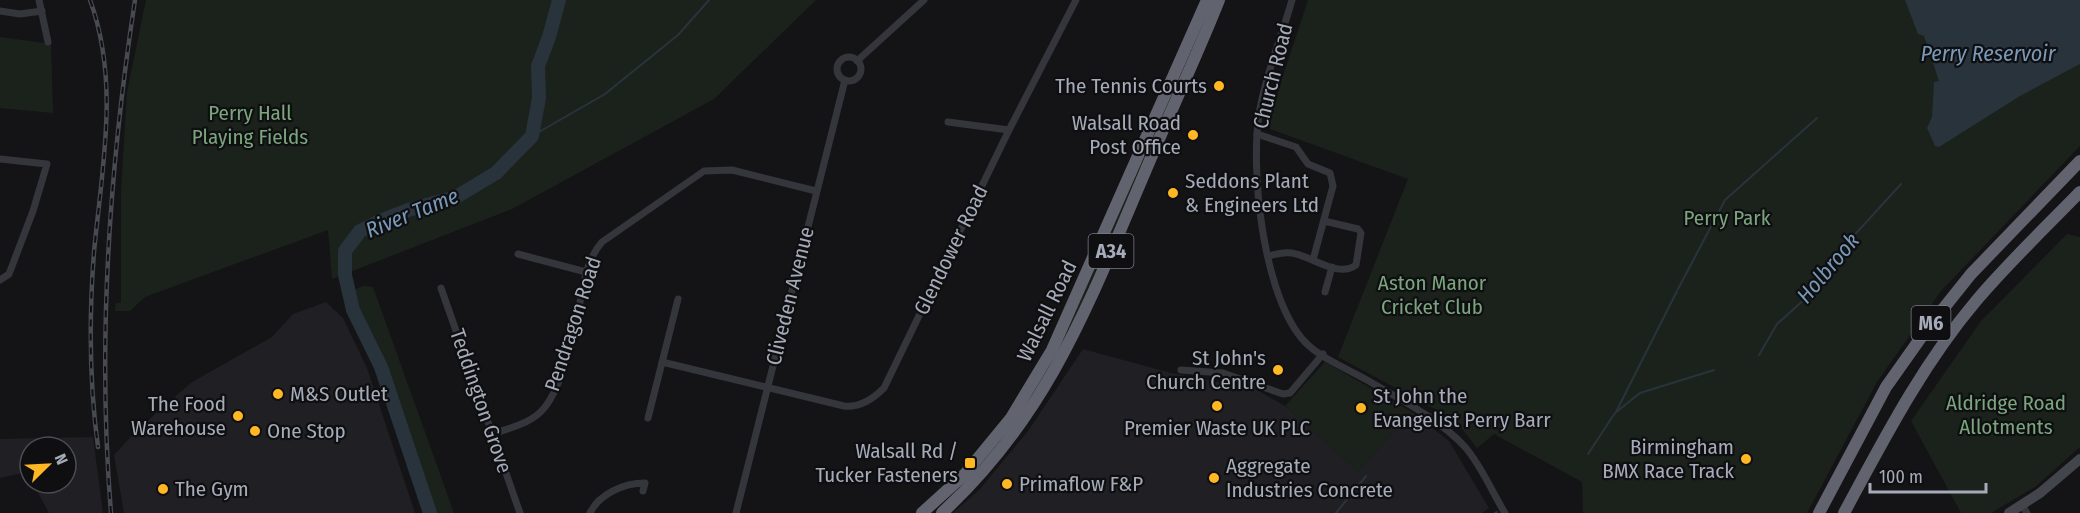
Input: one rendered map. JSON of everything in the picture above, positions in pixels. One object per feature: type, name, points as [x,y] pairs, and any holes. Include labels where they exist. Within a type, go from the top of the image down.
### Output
[{"type":"highway","name":"Walsall Road","points":[[922,513],[965,474],[1011,418],[1047,359],[1083,285],[1147,130],[1207,0]]},
{"type":"highway","name":"Walsall Road","points":[[942,513],[973,485],[1021,426],[1064,355],[1219,0]]},
{"type":"highway","name":"M6","points":[[1819,513],[1886,387],[1927,329],[1971,274],[2080,161]]},
{"type":"highway","name":"M6","points":[[1844,513],[1906,398],[1976,300],[2080,192]]},
{"type":"street","points":[[39,0],[48,42]]},
{"type":"street","points":[[857,61],[924,0]]},
{"type":"street","name":"Glendower Road","points":[[662,362],[853,407],[871,399],[884,388],[1009,130],[1076,0]]},
{"type":"street","name":"Church Road","points":[[1292,0],[1260,109],[1257,134],[1260,209],[1268,256],[1278,292],[1305,342],[1454,436],[1466,448],[1503,510]]},
{"type":"street","points":[[0,11],[20,14],[42,11]]},
{"type":"street","points":[[850,57],[857,61],[860,73],[851,81],[845,80],[837,71],[840,60],[850,57]]},
{"type":"street","name":"Cliveden Avenue","points":[[736,513],[845,80]]},
{"type":"street","points":[[948,122],[1009,130]]},
{"type":"street","points":[[1257,134],[1296,147],[1308,164],[1330,173],[1333,186],[1313,260]]},
{"type":"street","points":[[0,159],[47,164],[33,212],[9,274],[0,280]]},
{"type":"street","name":"Pendragon Road","points":[[492,434],[532,418],[545,407],[571,342],[586,272],[594,251],[602,242],[704,171],[732,170],[816,191]]},
{"type":"street","points":[[1268,256],[1284,252],[1345,270],[1356,265],[1363,237],[1358,229],[1324,221]]},
{"type":"street","points":[[518,254],[586,272]]},
{"type":"street","points":[[1326,292],[1332,267]]},
{"type":"street","name":"Teddington Grove","points":[[441,288],[520,513]]},
{"type":"street","points":[[648,418],[678,299]]},
{"type":"street","points":[[1181,370],[1223,372],[1284,394],[1290,393],[1323,354]]},
{"type":"street","points":[[2009,513],[2024,509],[2080,459]]},
{"type":"street","points":[[582,506],[591,511],[601,498],[623,487],[645,483],[643,491]]},
{"type":"shaded area","points":[[326,302],[343,318],[367,368],[415,513],[124,513],[114,455],[138,429],[192,382],[272,337],[293,314]]},
{"type":"shaded area","points":[[1083,349],[1171,373],[1255,389],[1285,406],[1358,471],[1412,412],[1449,441],[1489,508],[1482,513],[953,513],[980,489],[1028,431]]},
{"type":"shaded area","points":[[78,437],[93,437],[103,513],[49,513],[39,495],[78,495]]},
{"type":"shaded area","points":[[0,439],[18,439],[18,474],[0,478]]},
{"type":"green space","name":"Perry Hall Playing Fields","points":[[146,0],[816,0],[714,99],[512,209],[332,279],[328,230],[145,297],[130,311],[115,311],[116,303],[121,303],[121,191],[127,92]]},
{"type":"green space","name":"Perry Park","points":[[1308,0],[2080,0],[2080,146],[1941,291],[1877,382],[1807,513],[1583,513],[1582,482],[1494,434],[1477,448],[1455,420],[1338,357],[1408,179],[1270,129],[1271,113]]},
{"type":"green space","points":[[0,37],[51,44],[53,113],[0,108]]},
{"type":"green space","points":[[1140,162],[1143,163],[1054,366],[1004,434],[1057,349]]},
{"type":"green space","name":"Aldridge Road Allotments","points":[[2067,234],[2080,237],[2080,447],[2035,487],[1991,513],[1961,513],[1911,421],[1981,321]]},
{"type":"green space","points":[[363,286],[373,287],[454,513],[434,513],[396,393],[359,311],[354,290]]},
{"type":"green space","points":[[1325,362],[1412,412],[1358,471],[1285,406]]},
{"type":"water","name":"Perry Reservoir","points":[[1905,0],[2080,0],[2080,64],[2020,96],[1939,147],[1935,146],[1927,128],[1932,117],[1934,82],[1939,81],[1924,36],[1918,34]]},
{"type":"waterway","name":"River Tame","points":[[430,513],[381,367],[353,310],[345,275],[345,251],[360,231],[408,210],[456,197],[496,173],[532,136],[539,98],[538,66],[559,0]]},
{"type":"waterway","points":[[532,136],[605,94],[678,35],[709,0]]},
{"type":"waterway","points":[[1678,289],[1725,200],[1817,118]]},
{"type":"waterway","name":"Holbrook","points":[[1759,355],[1777,324],[1806,298],[1819,274],[1901,184]]},
{"type":"waterway","points":[[1616,412],[1677,291]]},
{"type":"waterway","name":"Holbrook","points":[[1588,454],[1615,413],[1640,393],[1714,370]]},
{"type":"waterway","points":[[1336,513],[1366,476]]},
{"type":"railway","points":[[90,0],[99,31],[107,93],[104,157],[91,301],[91,373],[98,447]]},
{"type":"railway","points":[[111,513],[105,385],[108,256],[118,128],[135,0]]},
{"type":"place","name":"The Tennis Courts","points":[[1219,86]]},
{"type":"place","name":"Walsall Road Post Office","points":[[1193,135]]},
{"type":"place","name":"Seddons Plant & Engineers Ltd","points":[[1173,193]]},
{"type":"place","name":"St John's Church Centre","points":[[1278,370]]},
{"type":"place","name":"M&S Outlet","points":[[278,394]]},
{"type":"place","name":"Premier Waste UK PLC","points":[[1217,406]]},
{"type":"place","name":"St John the Evangelist Perry Barr","points":[[1361,408]]},
{"type":"place","name":"The Food Warehouse","points":[[238,416]]},
{"type":"place","name":"One Stop","points":[[255,431]]},
{"type":"place","name":"Birmingham BMX Race Track","points":[[1746,459]]},
{"type":"place","name":"Walsall Rd / Tucker Fasteners","points":[[970,463]]},
{"type":"place","name":"Aggregate Industries Concrete","points":[[1214,478]]},
{"type":"place","name":"Primaflow F&P","points":[[1007,484]]},
{"type":"place","name":"The Gym","points":[[163,489]]},
{"type":"park label","name":"Aston Manor Cricket Club","points":[[1432,295]]}]
